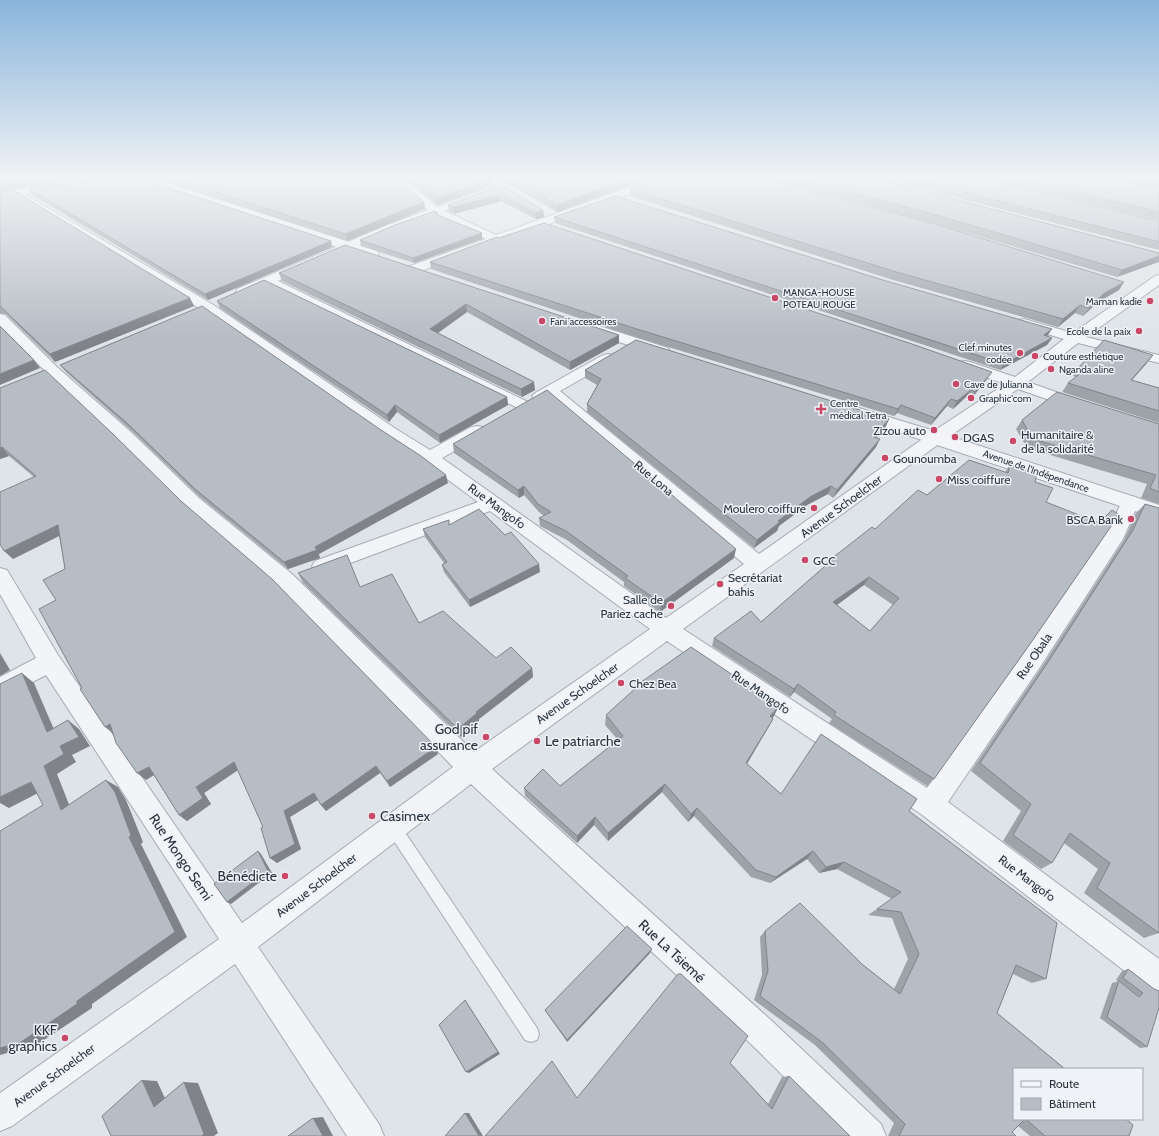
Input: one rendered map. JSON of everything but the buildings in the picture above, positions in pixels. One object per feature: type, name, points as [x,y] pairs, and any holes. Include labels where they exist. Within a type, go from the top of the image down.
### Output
[{"type":"street","name":"Rue Mangofo","points":[[80,230],[207,307],[430,458],[493,502],[667,630],[930,805],[1159,978]]},
{"type":"street","points":[[299,230],[384,259]]},
{"type":"street","points":[[194,312],[387,230]]},
{"type":"street","points":[[479,230],[496,238]]},
{"type":"street","points":[[414,269],[518,230]]},
{"type":"street","points":[[399,264],[436,276]]},
{"type":"street","points":[[268,281],[515,409],[550,391],[634,342]]},
{"type":"street","points":[[1128,286],[1152,286]]},
{"type":"street","name":"Avenue Schoelcher","points":[[0,1114],[239,943],[472,768],[937,437],[1018,383],[1075,338],[1152,286]]},
{"type":"street","name":"Rue La Tsiemé","points":[[0,318],[53,370],[126,437],[193,503],[297,575],[472,768],[762,1033],[869,1136]]},
{"type":"street","points":[[1015,320],[1075,338],[1159,359]]},
{"type":"street","points":[[575,323],[672,354]]},
{"type":"street","points":[[951,360],[1092,409]]},
{"type":"street","name":"Rue Lona","points":[[550,391],[759,565]]},
{"type":"street","name":"Avenue de l'Indépendance","points":[[846,409],[937,437],[1030,470],[1159,512]]},
{"type":"street","points":[[430,458],[489,424]]},
{"type":"street","points":[[297,575],[493,502]]},
{"type":"street","name":"Rue Obala","points":[[930,805],[1032,660],[1116,534],[1130,502]]},
{"type":"street","name":"Rue Mongo Semi","points":[[0,576],[50,662],[367,1136]]},
{"type":"street","points":[[0,689],[50,662]]},
{"type":"lane","points":[[393,827],[531,1034]]},
{"type":"place","name":"MANGA-HOUSE POTEAU ROUGE","points":[[775,298]]},
{"type":"place","name":"Maman kadie","points":[[1150,301]]},
{"type":"place","name":"Fani accessoires","points":[[542,321]]},
{"type":"place","name":"Ecole de la paix","points":[[1139,331]]},
{"type":"place","name":"Clef minutes codée","points":[[1020,353]]},
{"type":"place","name":"Couture esthétique","points":[[1035,356]]},
{"type":"place","name":"Nganda aline","points":[[1051,369]]},
{"type":"place","name":"Cave de Julianna","points":[[956,384]]},
{"type":"place","name":"Graphic'com","points":[[971,398]]},
{"type":"place","name":"Centre médical Tetra","points":[[821,409]]},
{"type":"place","name":"Zizou auto","points":[[934,430]]},
{"type":"place","name":"DGAS","points":[[955,437]]},
{"type":"place","name":"Humanitaire & de la solidarité","points":[[1013,441]]},
{"type":"place","name":"Gounoumba","points":[[885,458]]},
{"type":"place","name":"Miss coiffure","points":[[939,479]]},
{"type":"place","name":"Moulero coiffure","points":[[814,508]]},
{"type":"place","name":"BSCA Bank","points":[[1131,519]]},
{"type":"place","name":"GCC","points":[[805,560]]},
{"type":"place","name":"Secrétariat bahis","points":[[720,584]]},
{"type":"place","name":"Salle de Pariez cache","points":[[671,606]]},
{"type":"place","name":"Chez Bea","points":[[621,683]]},
{"type":"place","name":"God pif assurance","points":[[486,737]]},
{"type":"place","name":"Le patriarche","points":[[537,741]]},
{"type":"place","name":"Casimex","points":[[372,816]]},
{"type":"place","name":"Bénédicte","points":[[285,876]]},
{"type":"place","name":"KKF graphics","points":[[65,1038]]}]
